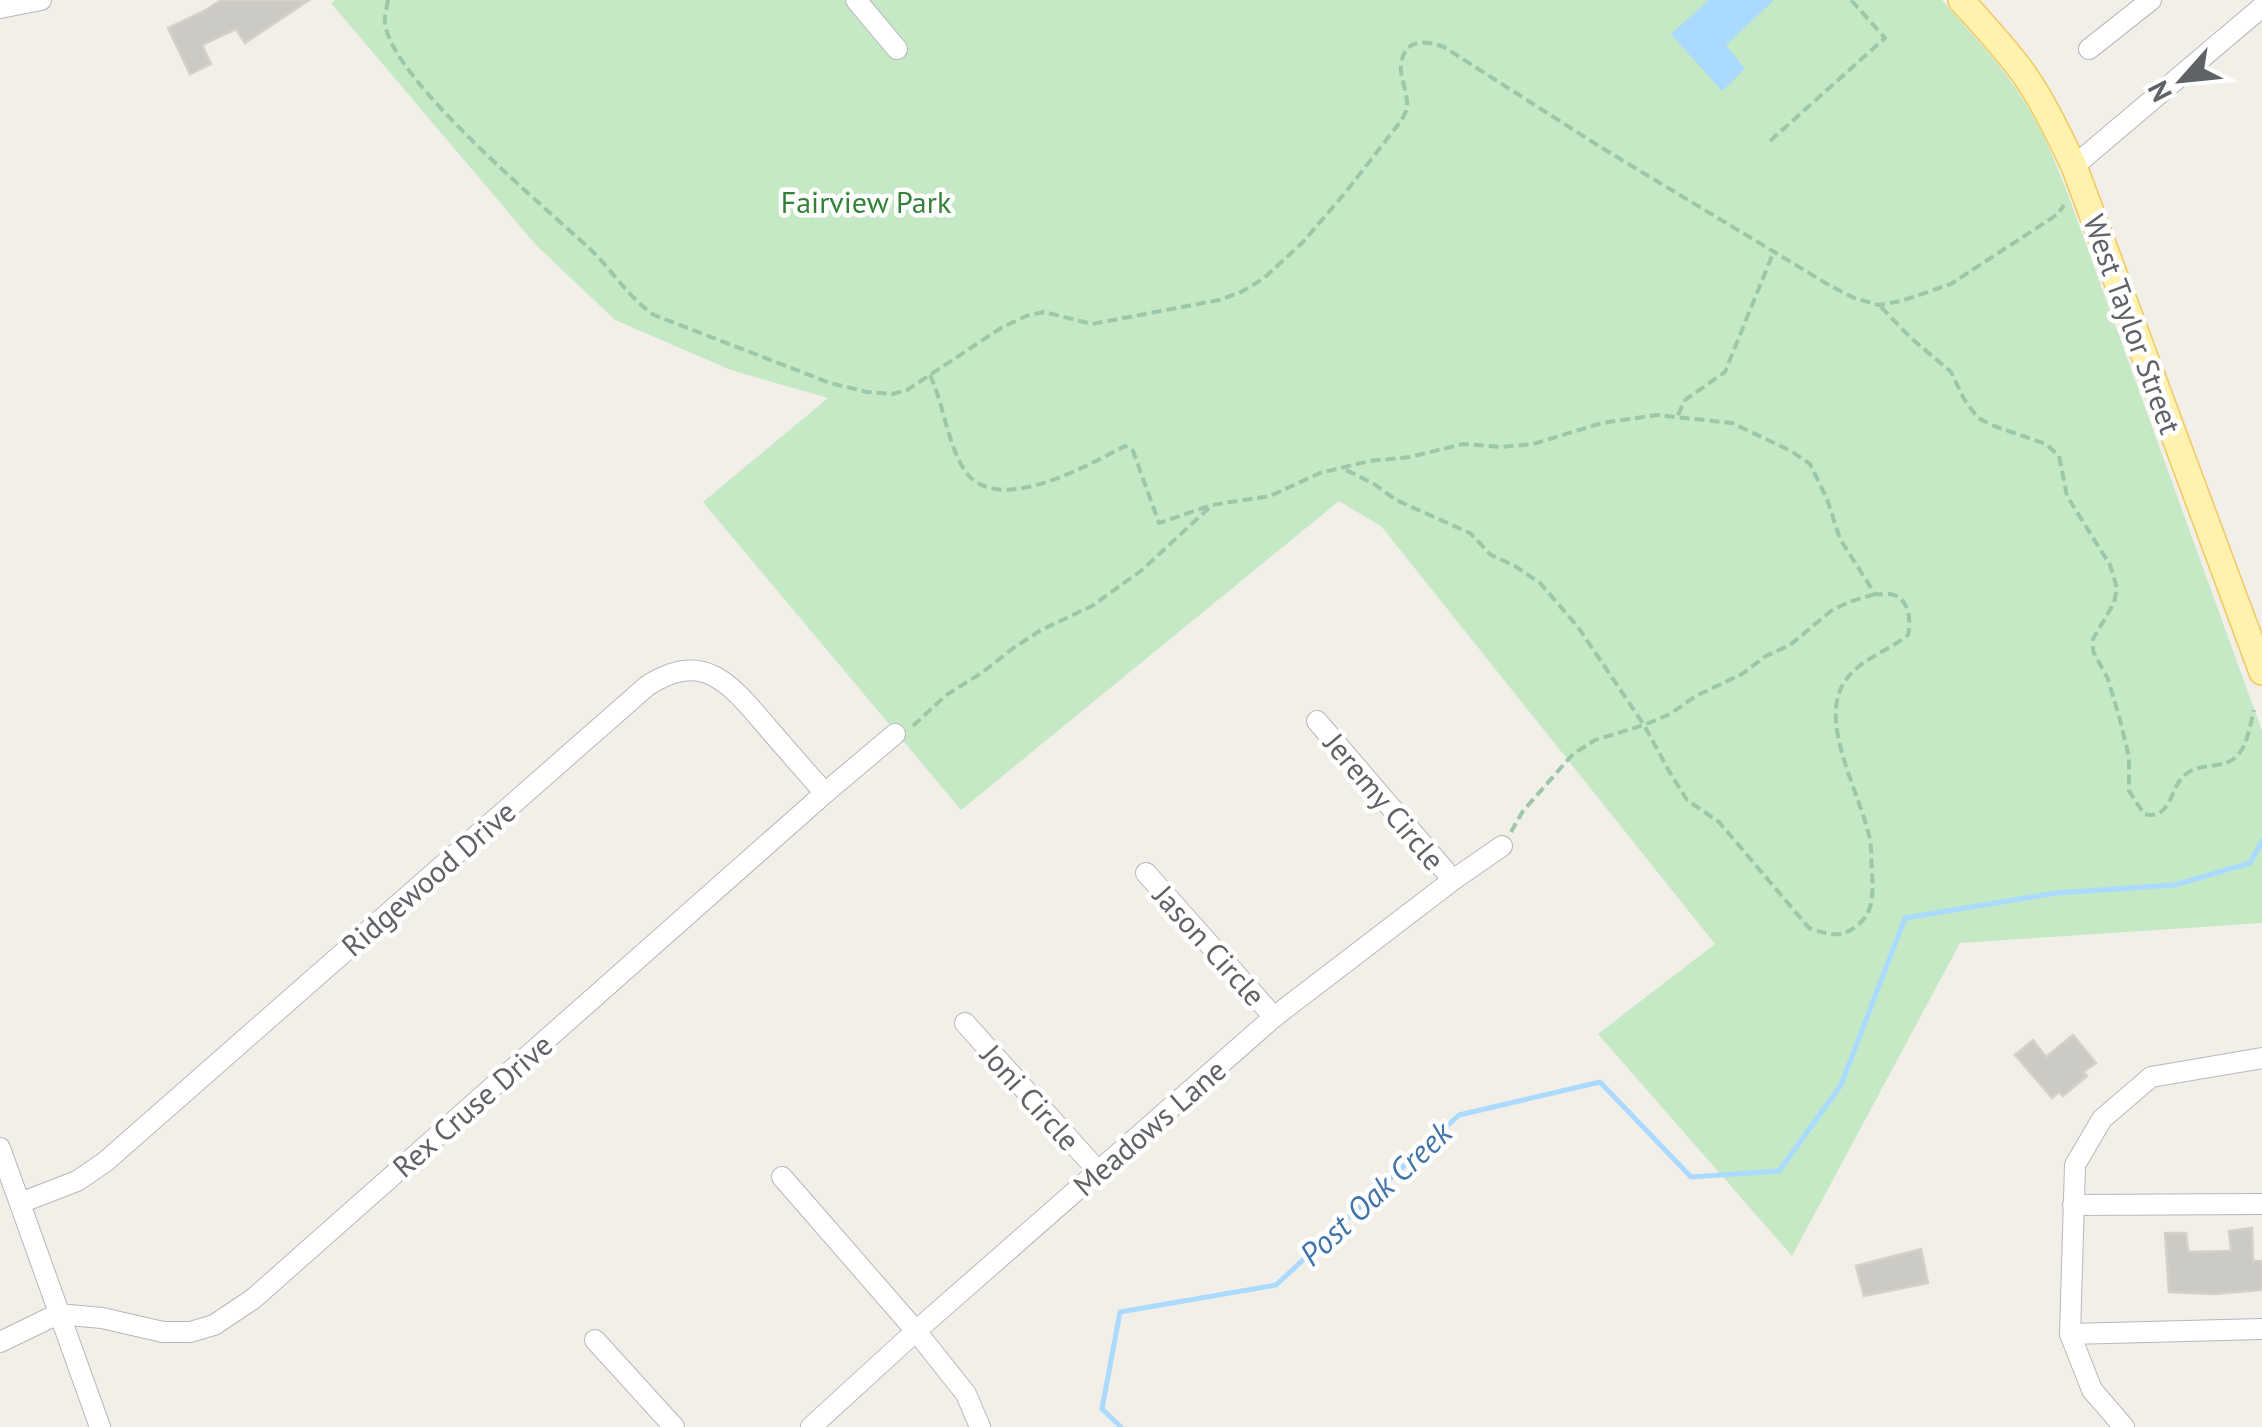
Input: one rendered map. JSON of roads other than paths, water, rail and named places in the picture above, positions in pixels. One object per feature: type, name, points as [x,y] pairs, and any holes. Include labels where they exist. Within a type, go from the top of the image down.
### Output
[{"type":"main road","name":"West Taylor Street","points":[[1962,0],[2026,77],[2074,166],[2262,672]]},
{"type":"street","points":[[0,8],[41,0]]},
{"type":"street","points":[[856,0],[896,49]]},
{"type":"street","points":[[2088,49],[2152,0]]},
{"type":"street","points":[[2074,166],[2262,7]]},
{"type":"street","name":"Ridgewood Drive","points":[[20,1203],[77,1182],[104,1162],[661,677],[702,671],[730,684],[825,794]]},
{"type":"street","name":"Jeremy Circle","points":[[1318,721],[1453,880]]},
{"type":"street","name":"Rex Cruse Drive","points":[[58,1314],[102,1318],[163,1332],[190,1332],[214,1325],[253,1300],[895,734]]},
{"type":"street","name":"Meadows Lane","points":[[811,1427],[1274,1017],[1502,846]]},
{"type":"street","name":"Jason Circle","points":[[1146,872],[1274,1017]]},
{"type":"street","name":"Joni Circle","points":[[964,1023],[1098,1171]]},
{"type":"street","points":[[2124,1427],[2092,1390],[2070,1334],[2075,1164],[2102,1119],[2151,1076],[2262,1058]]},
{"type":"street","points":[[0,1148],[100,1427]]},
{"type":"street","points":[[782,1177],[966,1394],[980,1427]]},
{"type":"street","points":[[2073,1205],[2262,1204]]},
{"type":"street","points":[[0,1342],[58,1314]]},
{"type":"street","points":[[2070,1334],[2262,1330]]},
{"type":"street","points":[[595,1340],[674,1427]]},
{"type":"water","points":[[1709,0],[1774,0],[1726,45],[1745,69],[1722,91],[1671,34]]},
{"type":"waterway","name":"Post Oak Creek","points":[[1121,1427],[1102,1409],[1120,1312],[1276,1285],[1459,1115],[1600,1082],[1691,1177],[1779,1171],[1841,1085],[1905,918],[2056,893],[2175,885],[2250,863],[2262,841]]},
{"type":"park label","name":"Fairview Park","points":[[866,201]]}]
